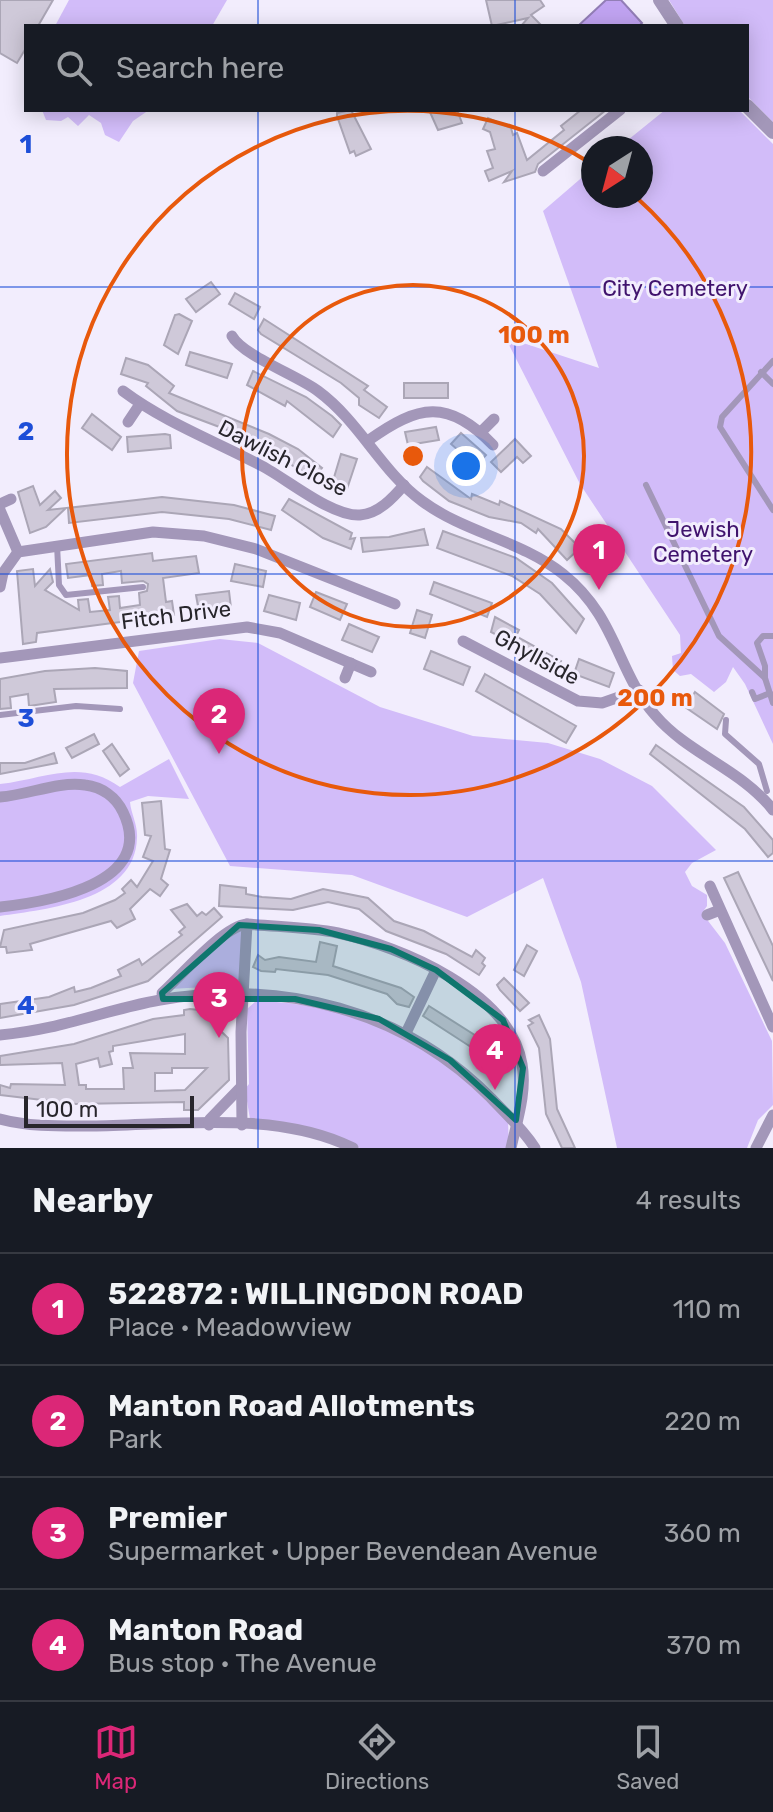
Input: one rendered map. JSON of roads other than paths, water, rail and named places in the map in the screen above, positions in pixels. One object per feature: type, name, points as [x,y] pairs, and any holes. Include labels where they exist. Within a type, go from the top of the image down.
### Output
[{"type":"street","points":[[660,0],[676,24]]},
{"type":"street","points":[[749,108],[773,132]]},
{"type":"street","points":[[543,171],[617,112]]},
{"type":"street","points":[[232,336],[240,346],[319,391],[350,417],[404,485],[446,516],[532,552],[574,583],[602,616],[639,690],[660,721],[743,780],[773,810]]},
{"type":"street","name":"Dawlish Close","points":[[123,391],[140,404],[346,513],[359,515],[374,511],[404,485]]},
{"type":"street","points":[[128,422],[140,404]]},
{"type":"street","points":[[369,440],[404,416],[425,411],[454,415],[481,432],[493,445]]},
{"type":"street","points":[[481,432],[494,419]]},
{"type":"street","points":[[4,504],[18,552]]},
{"type":"street","points":[[0,587],[3,573],[18,552],[153,532],[204,536],[256,549],[395,604]]},
{"type":"street","name":"Fitch Drive","points":[[0,658],[247,627],[280,633],[371,672]]},
{"type":"street","name":"Ghyllside","points":[[463,641],[578,701],[602,703],[639,690]]},
{"type":"street","points":[[345,678],[351,663]]},
{"type":"street","points":[[0,797],[90,785],[110,794],[119,805],[129,835],[123,859],[109,876],[78,890],[0,907]]},
{"type":"street","points":[[710,886],[773,1027]]},
{"type":"street","points":[[707,915],[720,910]]},
{"type":"street","points":[[242,1125],[240,1088],[247,924]]},
{"type":"street","points":[[163,999],[162,993],[211,946],[234,927],[247,924],[340,934],[391,949],[436,970],[488,1004],[512,1033],[524,1076],[511,1148]]},
{"type":"street","points":[[406,1033],[436,970]]},
{"type":"street","points":[[0,1035],[67,1026],[163,999],[245,994],[343,1007],[406,1033],[462,1069],[516,1120],[535,1148]]},
{"type":"street","points":[[209,1125],[210,1119],[240,1088]]},
{"type":"street","points":[[756,1148],[773,1115]]},
{"type":"street","points":[[0,1119],[48,1126],[242,1125],[296,1131],[353,1148]]},
{"type":"lane","points":[[773,361],[722,417],[723,436],[773,510]]},
{"type":"lane","points":[[761,372],[773,384]]},
{"type":"lane","points":[[646,485],[719,636],[765,678]]},
{"type":"lane","points":[[57,545],[59,585],[66,595],[143,587]]},
{"type":"lane","points":[[773,636],[763,636],[757,643],[773,703]]},
{"type":"lane","points":[[765,678],[773,671]]},
{"type":"lane","points":[[752,692],[755,699],[770,693]]},
{"type":"lane","points":[[0,715],[76,706],[120,709]]},
{"type":"lane","points":[[726,720],[725,734],[759,764],[767,791]]},
{"type":"place","name":"522872 : WILLINGDON ROAD","points":[[599,590]]},
{"type":"place","name":"Manton Road Allotments","points":[[219,754]]},
{"type":"place","name":"Premier","points":[[219,1038]]},
{"type":"place","name":"Manton Road","points":[[495,1090]]},
{"type":"park label","name":"City Cemetery","points":[[675,288]]},
{"type":"park label","name":"Jewish Cemetery","points":[[703,542]]}]
